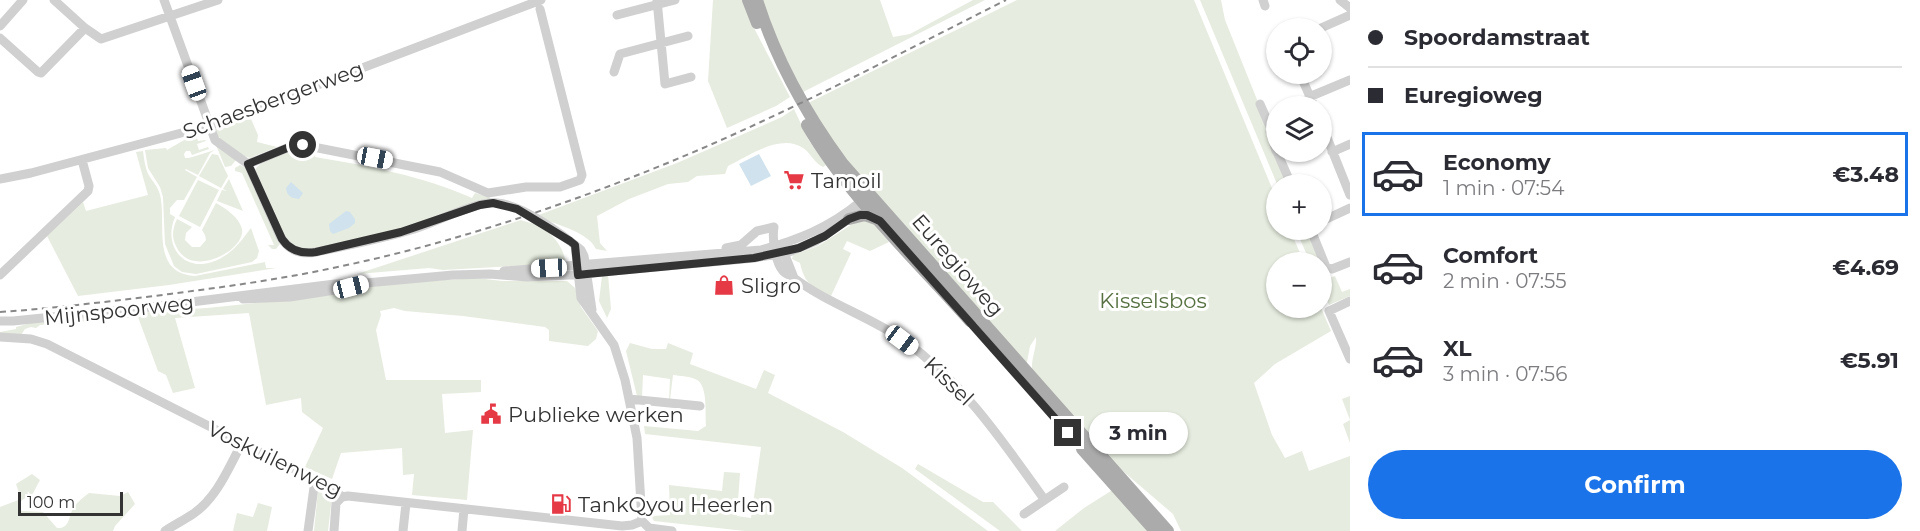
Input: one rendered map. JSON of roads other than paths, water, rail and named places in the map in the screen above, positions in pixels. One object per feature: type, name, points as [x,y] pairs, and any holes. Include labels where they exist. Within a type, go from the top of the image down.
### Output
[{"type":"main road","name":"Euregioweg","points":[[748,0],[771,54],[801,114],[832,164],[1155,531]]},
{"type":"main road","name":"Euregioweg","points":[[757,0],[794,89],[843,164],[1167,531]]},
{"type":"main road","points":[[843,164],[847,175],[865,201],[910,241]]},
{"type":"main road","points":[[849,219],[865,215],[880,221]]},
{"type":"street","points":[[0,26],[23,0]]},
{"type":"street","points":[[54,0],[84,28],[96,37],[106,39],[218,0]]},
{"type":"street","points":[[165,0],[215,140],[248,164],[282,239],[290,248],[300,252],[316,252],[401,232],[480,205],[493,203],[517,209],[583,251],[582,270],[592,310],[617,351],[629,399],[637,445],[642,521]]},
{"type":"street","points":[[617,15],[657,2],[675,0]]},
{"type":"street","points":[[1340,0],[1350,8]]},
{"type":"street","points":[[657,2],[665,84],[691,77]]},
{"type":"street","points":[[248,164],[292,146],[303,145],[440,172],[488,193],[526,187],[560,187],[579,181],[582,175],[537,3]]},
{"type":"street","name":"Schaesbergerweg","points":[[0,179],[82,160],[209,125],[537,3]]},
{"type":"street","points":[[1332,23],[1350,15]]},
{"type":"street","points":[[0,38],[38,72],[44,72],[84,28]]},
{"type":"street","points":[[614,72],[620,54],[688,36]]},
{"type":"street","points":[[1311,96],[1350,80]]},
{"type":"street","points":[[1260,104],[1266,114]]},
{"type":"street","points":[[1350,144],[1332,152],[1350,195]]},
{"type":"street","points":[[0,275],[88,191],[89,186],[82,160]]},
{"type":"street","name":"Mijnspoorweg","points":[[0,323],[225,298],[290,297],[335,291],[366,283],[490,274],[518,269],[582,270],[745,260],[779,249],[816,241],[849,219],[865,201]]},
{"type":"street","name":"Mijnspoorweg","points":[[779,249],[824,227],[865,201]]},
{"type":"street","points":[[1332,216],[1350,208]]},
{"type":"street","name":"Kissel","points":[[656,254],[734,248],[757,231],[774,227],[779,249],[794,278],[807,288],[881,326],[923,355],[946,375],[973,402],[1044,499]]},
{"type":"street","points":[[1315,240],[1326,267],[1332,269],[1350,262]]},
{"type":"street","points":[[1350,302],[1329,310],[1350,359]]},
{"type":"street","name":"Voskuilenweg","points":[[0,337],[31,339],[47,344],[335,490],[342,497],[464,509],[590,527],[626,526],[642,521],[652,529],[672,531]]},
{"type":"street","points":[[629,399],[700,406]]},
{"type":"street","points":[[165,531],[176,527],[208,501],[242,443]]},
{"type":"street","points":[[308,531],[315,480]]},
{"type":"street","points":[[1024,514],[1064,487]]},
{"type":"street","points":[[334,531],[336,503],[342,497]]},
{"type":"street","points":[[403,531],[406,503]]},
{"type":"street","points":[[462,531],[464,509]]},
{"type":"water","points":[[759,154],[771,176],[751,186],[739,164]]},
{"type":"water","points":[[291,182],[303,193],[299,199],[287,193],[286,188]]},
{"type":"water","points":[[346,211],[350,212],[355,223],[333,234],[329,224]]},
{"type":"railway","points":[[0,312],[149,297],[289,277],[374,259],[512,221],[689,154],[849,80],[1006,0]]},
{"type":"place","name":"Tamoil","points":[[794,180]]},
{"type":"place","name":"Sligro","points":[[724,285]]},
{"type":"place","name":"Publieke werken","points":[[491,414]]},
{"type":"place","name":"TankQyou Heerlen","points":[[561,504]]},
{"type":"park label","name":"Kisselsbos","points":[[1153,300]]}]
